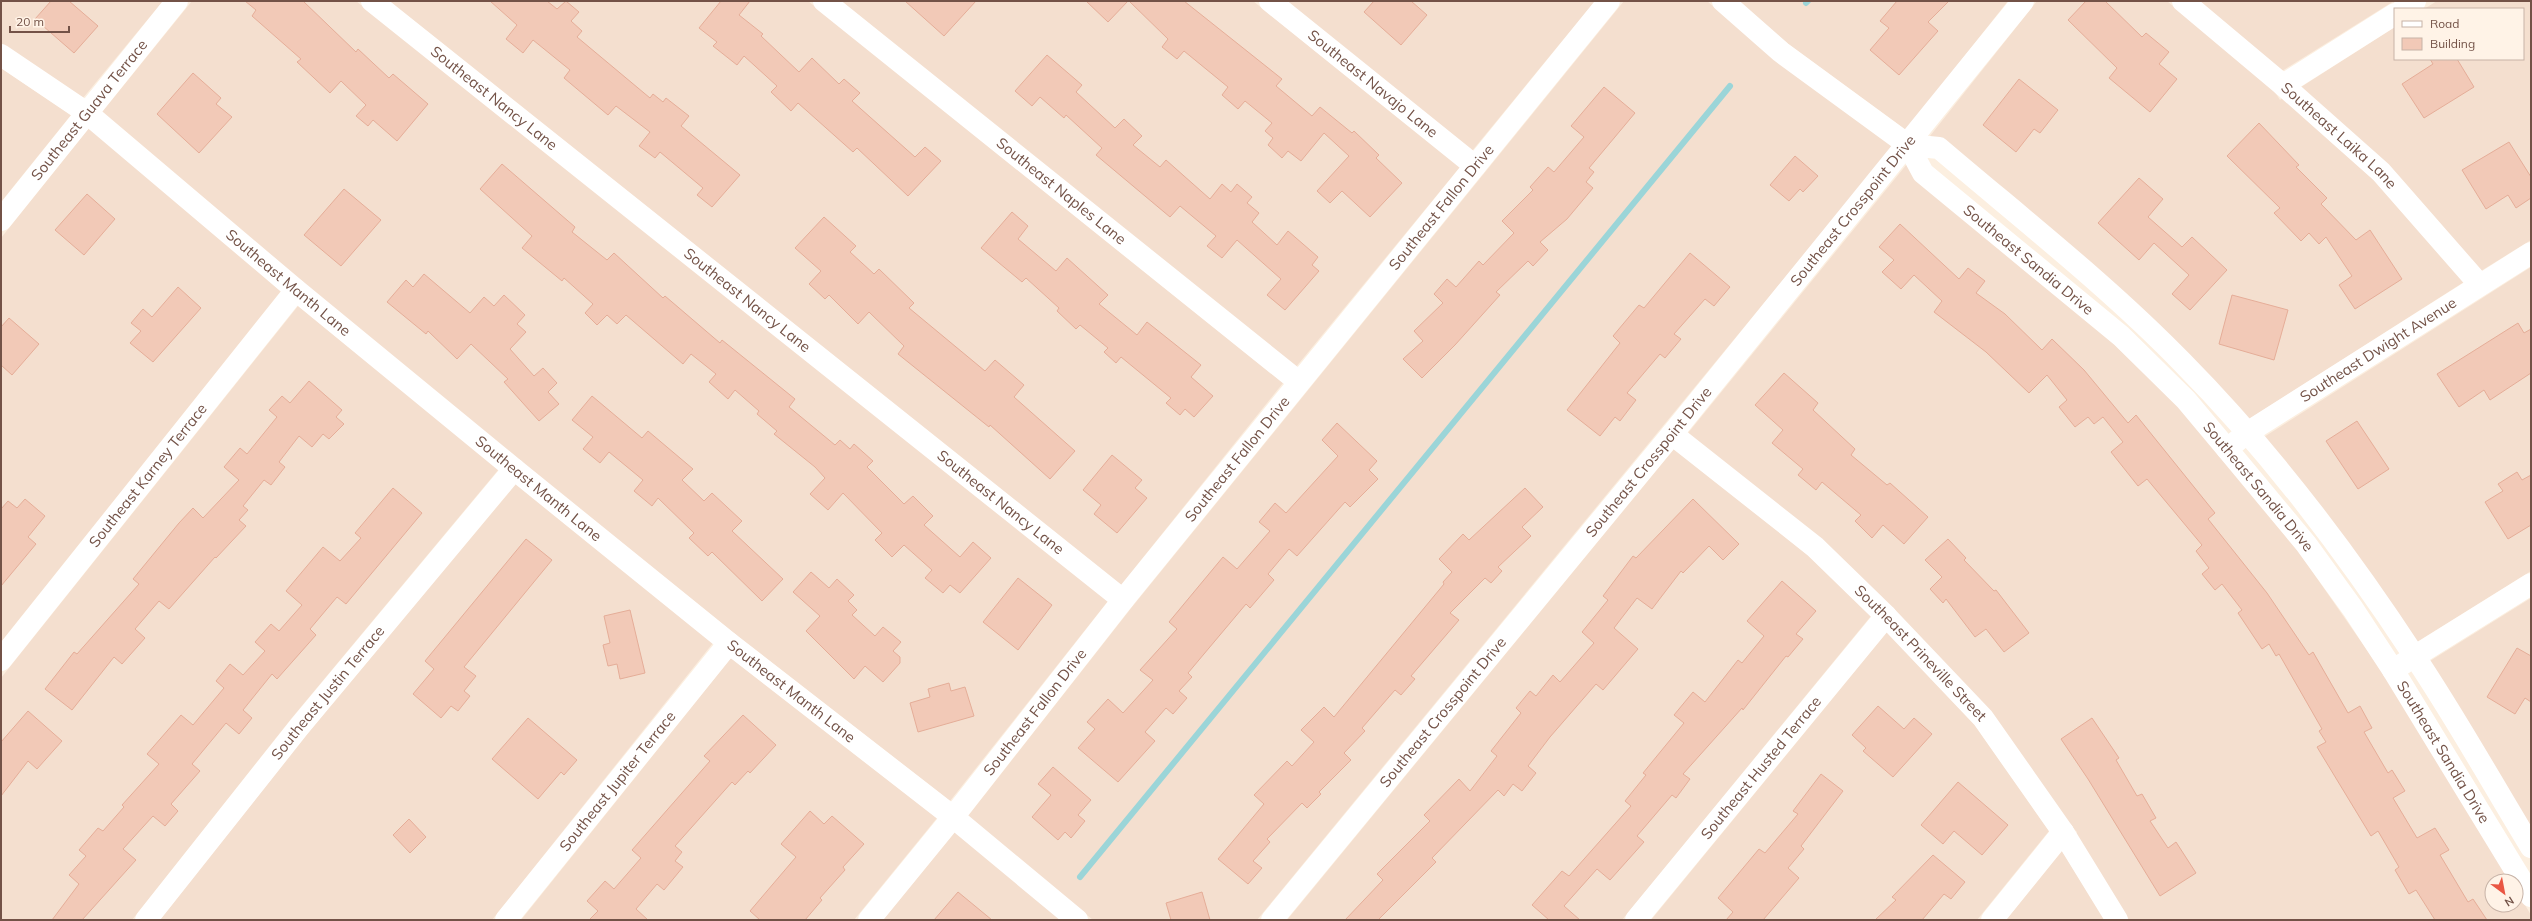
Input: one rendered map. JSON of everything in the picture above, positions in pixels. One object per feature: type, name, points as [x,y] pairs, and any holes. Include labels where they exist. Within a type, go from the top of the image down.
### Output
[{"type":"street","name":"Southeast Guava Terrace","points":[[1,220],[177,1]]},
{"type":"street","name":"Southeast Nancy Lane","points":[[372,1],[1123,600]]},
{"type":"street","name":"Southeast Naples Lane","points":[[824,1],[1299,382]]},
{"type":"street","name":"Southeast Navajo Lane","points":[[1270,1],[1475,166]]},
{"type":"street","name":"Southeast Fallon Drive","points":[[868,920],[953,817],[1123,600],[1609,1]]},
{"type":"street","name":"Southeast Sandia Drive","points":[[1723,1],[1781,52],[1908,145],[1923,173],[2121,336],[2186,400],[2306,544],[2393,670],[2531,896]]},
{"type":"street","name":"Southeast Crosspoint Drive","points":[[1272,920],[1672,434],[1908,145],[2023,1]]},
{"type":"street","name":"Southeast Laika Lane","points":[[2183,1],[2283,85],[2381,172],[2480,285]]},
{"type":"street","points":[[2404,8],[2415,1]]},
{"type":"street","points":[[2283,85],[2394,15]]},
{"type":"street","name":"Southeast Manth Lane","points":[[1,55],[87,113],[296,290],[514,469],[728,643],[953,817],[1077,920]]},
{"type":"street","name":"Southeast Sandia Drive","points":[[1908,145],[1939,148],[2109,292],[2183,362],[2248,433],[2322,526],[2415,656],[2531,847]]},
{"type":"street","name":"Southeast Dwight Avenue","points":[[2227,449],[2248,433],[2531,253]]},
{"type":"street","name":"Southeast Karney Terrace","points":[[1,660],[296,290]]},
{"type":"street","name":"Southeast Prineville Street","points":[[1672,434],[1816,547],[1886,616],[1983,718],[2062,832],[2117,920]]},
{"type":"street","name":"Southeast Justin Terrace","points":[[146,920],[299,727],[514,469]]},
{"type":"street","points":[[2393,670],[2531,584]]},
{"type":"street","name":"Southeast Husted Terrace","points":[[1636,920],[1886,616]]},
{"type":"street","name":"Southeast Jupiter Terrace","points":[[506,920],[728,643]]},
{"type":"street","points":[[1992,920],[2062,832]]},
{"type":"shaded area","points":[[1,1],[163,1],[83,98],[1,43]]},
{"type":"shaded area","points":[[192,1],[356,1],[1108,601],[950,801],[735,634],[520,461],[302,282],[102,112]]},
{"type":"shaded area","points":[[389,1],[808,1],[1283,383],[1121,585]]},
{"type":"shaded area","points":[[841,1],[1253,1],[1460,167],[1296,367]]},
{"type":"shaded area","points":[[1286,1],[1595,1],[1472,151]]},
{"type":"shaded area","points":[[1624,1],[1707,1],[1775,60],[1893,146],[1257,920],[1093,920],[968,816],[1132,607]]},
{"type":"shaded area","points":[[1739,1],[2008,1],[1906,130],[1787,43]]},
{"type":"shaded area","points":[[2037,1],[2167,1],[2275,92],[2280,100],[2282,98],[2374,180],[2464,282],[2249,419],[1930,136]]},
{"type":"shaded area","points":[[2199,1],[2394,1],[2282,71]]},
{"type":"shaded area","points":[[2437,1],[2531,1],[2531,240],[2481,271],[2301,87],[2394,28],[2394,60],[2524,60],[2524,8],[2426,8]]},
{"type":"shaded area","points":[[1,68],[71,115],[1,202]]},
{"type":"shaded area","points":[[89,128],[281,291],[1,642],[1,238]]},
{"type":"shaded area","points":[[1907,164],[2114,344],[2179,407],[2298,551],[2385,676],[2505,873],[2484,873],[2484,913],[2524,913],[2524,903],[2531,915],[2531,920],[2129,920],[2076,834],[2077,832],[2070,825],[1991,712],[1688,433]]},
{"type":"shaded area","points":[[2531,267],[2531,571],[2417,642],[2264,437]]},
{"type":"shaded area","points":[[298,306],[499,469],[291,719],[132,920],[1,920],[1,678]]},
{"type":"shaded area","points":[[1674,449],[1809,556],[1871,616],[1622,920],[1287,920]]},
{"type":"shaded area","points":[[516,484],[713,643],[492,920],[160,920],[307,734]]},
{"type":"shaded area","points":[[2531,598],[2531,827],[2430,661]]},
{"type":"shaded area","points":[[1887,632],[1975,725],[2049,831],[1977,920],[1651,920]]},
{"type":"shaded area","points":[[731,658],[937,818],[854,920],[521,920]]},
{"type":"shaded area","points":[[955,832],[1061,920],[883,920]]},
{"type":"shaded area","points":[[2062,851],[2105,920],[2006,920]]},
{"type":"building","points":[[51,1],[69,1],[98,26],[74,53],[35,19]]},
{"type":"building","points":[[245,1],[303,1],[356,52],[358,49],[389,78],[393,74],[428,104],[397,141],[373,120],[368,126],[356,116],[366,105],[341,81],[330,93],[297,62],[301,59],[252,16],[256,10]]},
{"type":"building","points":[[490,1],[547,1],[557,9],[566,1],[579,12],[571,21],[582,31],[577,37],[650,98],[653,94],[663,102],[666,98],[689,116],[681,126],[740,175],[712,207],[697,195],[703,188],[660,152],[655,158],[639,146],[650,132],[616,106],[608,115],[564,78],[570,70],[533,40],[523,53],[506,39],[517,25]]},
{"type":"building","points":[[721,1],[750,1],[739,15],[763,34],[761,36],[799,72],[812,58],[839,84],[844,79],[860,93],[852,101],[915,157],[925,147],[941,161],[908,196],[857,148],[853,152],[798,103],[791,111],[771,92],[777,86],[744,56],[737,65],[713,46],[717,42],[699,28]]},
{"type":"building","points":[[905,1],[976,1],[944,36]]},
{"type":"building","points":[[1086,1],[1128,1],[1108,22]]},
{"type":"building","points":[[1129,1],[1184,1],[1282,79],[1276,86],[1312,116],[1320,107],[1352,133],[1354,131],[1379,155],[1376,158],[1402,183],[1370,217],[1342,191],[1330,203],[1317,191],[1349,156],[1324,133],[1301,161],[1288,151],[1282,158],[1268,145],[1273,138],[1265,131],[1272,123],[1245,101],[1238,109],[1222,95],[1228,87],[1184,51],[1177,59],[1162,47],[1168,39]]},
{"type":"building","points":[[1374,1],[1411,1],[1427,15],[1401,45],[1364,12]]},
{"type":"building","points":[[1897,1],[1949,1],[1928,22],[1938,31],[1899,75],[1870,50],[1889,28],[1880,21]]},
{"type":"building","points":[[2086,1],[2105,1],[2142,37],[2146,33],[2169,52],[2159,64],[2177,79],[2150,112],[2109,78],[2117,68],[2068,20]]},
{"type":"building","points":[[1047,55],[1082,85],[1076,92],[1115,128],[1124,119],[1142,136],[1133,145],[1160,167],[1166,160],[1210,199],[1222,184],[1231,192],[1237,184],[1252,197],[1247,203],[1259,213],[1252,222],[1277,245],[1288,231],[1318,257],[1312,265],[1319,271],[1285,310],[1267,295],[1281,279],[1237,240],[1222,258],[1207,246],[1216,236],[1180,206],[1170,217],[1096,155],[1102,148],[1066,115],[1064,118],[1040,97],[1032,106],[1015,91]]},
{"type":"building","points":[[2431,60],[2458,60],[2474,87],[2424,118],[2402,84],[2433,64]]},
{"type":"building","points":[[193,73],[221,98],[216,104],[232,117],[199,153],[157,114]]},
{"type":"building","points":[[2019,79],[2058,110],[2040,133],[2034,129],[2016,152],[1983,125]]},
{"type":"building","points":[[1604,87],[1635,113],[1589,168],[1594,172],[1586,182],[1593,188],[1567,219],[1540,242],[1548,250],[1533,266],[1528,261],[1496,292],[1500,295],[1455,345],[1422,378],[1403,359],[1423,341],[1414,331],[1443,303],[1434,294],[1447,279],[1456,287],[1479,261],[1483,265],[1514,233],[1502,221],[1533,190],[1530,187],[1548,167],[1554,172],[1584,137],[1571,126]]},
{"type":"building","points":[[2259,123],[2299,165],[2296,167],[2327,198],[2321,204],[2356,240],[2370,230],[2402,279],[2355,309],[2339,285],[2352,276],[2326,237],[2319,244],[2309,233],[2301,241],[2274,213],[2280,208],[2227,156]]},
{"type":"building","points":[[2509,142],[2531,177],[2531,198],[2516,208],[2508,195],[2486,209],[2462,170]]},
{"type":"building","points":[[1795,156],[1818,176],[1803,192],[1800,189],[1789,201],[1770,185]]},
{"type":"building","points":[[502,164],[575,227],[572,232],[607,260],[614,253],[663,298],[665,296],[720,343],[722,340],[795,399],[789,407],[835,445],[840,440],[850,449],[854,444],[873,461],[867,467],[904,504],[913,496],[933,516],[924,525],[960,557],[973,542],[991,558],[960,593],[950,585],[943,593],[925,578],[932,570],[904,545],[892,557],[875,540],[882,533],[843,493],[828,510],[810,494],[825,478],[815,467],[774,434],[777,431],[757,414],[759,411],[735,390],[728,399],[709,382],[716,374],[691,354],[683,364],[626,315],[617,324],[607,315],[597,325],[585,313],[593,304],[564,278],[562,281],[522,248],[532,236],[480,189]]},
{"type":"building","points":[[2139,178],[2163,199],[2148,217],[2182,247],[2192,237],[2227,270],[2190,310],[2172,294],[2189,275],[2154,243],[2139,260],[2098,223]]},
{"type":"building","points":[[344,189],[381,220],[341,266],[304,235]]},
{"type":"building","points":[[87,194],[115,219],[84,255],[55,230]]},
{"type":"building","points":[[1012,212],[1028,226],[1018,239],[1056,271],[1067,258],[1108,295],[1099,304],[1137,335],[1147,322],[1201,365],[1191,377],[1213,396],[1194,417],[1185,409],[1180,415],[1166,403],[1171,398],[1121,357],[1116,363],[1104,352],[1108,348],[1080,325],[1076,329],[1057,311],[1059,308],[1026,278],[1022,282],[981,248]]},
{"type":"building","points":[[824,217],[856,246],[850,252],[874,274],[879,269],[914,303],[909,308],[985,371],[995,360],[1024,385],[1014,397],[1075,451],[1050,479],[990,425],[989,427],[898,354],[904,346],[869,312],[858,324],[829,295],[825,299],[809,284],[821,271],[795,248]]},
{"type":"building","points":[[1900,224],[1959,279],[1968,268],[1985,281],[1976,293],[2005,314],[2042,350],[2052,339],[2084,370],[2128,423],[2136,415],[2215,513],[2208,519],[2267,593],[2309,655],[2313,652],[2348,713],[2360,706],[2372,728],[2364,732],[2388,773],[2392,770],[2405,791],[2393,798],[2417,838],[2435,828],[2449,850],[2440,855],[2468,902],[2473,899],[2487,920],[2435,920],[2416,890],[2409,894],[2395,870],[2399,867],[2378,831],[2371,836],[2317,747],[2326,742],[2319,731],[2322,729],[2279,654],[2276,656],[2269,644],[2262,649],[2238,613],[2242,610],[2222,584],[2215,590],[2202,574],[2209,568],[2196,551],[2202,545],[2147,479],[2138,486],[2111,452],[2123,442],[2103,417],[2094,424],[2088,417],[2075,427],[2059,407],[2067,400],[2047,375],[2029,393],[1986,352],[1934,312],[1942,301],[1914,275],[1901,289],[1882,272],[1894,260],[1879,247]]},
{"type":"building","points":[[1690,253],[1730,287],[1714,306],[1705,299],[1674,334],[1681,339],[1665,358],[1660,354],[1627,393],[1636,400],[1620,421],[1615,417],[1600,436],[1567,410],[1620,343],[1613,336],[1639,305],[1644,308]]},
{"type":"building","points":[[424,274],[470,313],[484,297],[494,306],[504,295],[525,315],[517,324],[526,332],[510,349],[534,376],[543,368],[557,383],[548,392],[559,404],[539,421],[504,382],[508,379],[471,344],[457,359],[428,331],[426,334],[387,302],[406,280],[413,287]]},
{"type":"building","points":[[178,287],[201,308],[153,362],[130,343],[141,331],[131,323],[143,309],[152,317]]},
{"type":"building","points":[[2232,295],[2288,310],[2274,360],[2219,344]]},
{"type":"building","points":[[9,318],[39,344],[12,375],[1,365],[1,327]]},
{"type":"building","points":[[2518,323],[2524,333],[2531,329],[2531,373],[2490,400],[2484,390],[2459,407],[2437,374]]},
{"type":"building","points":[[1784,373],[1818,403],[1813,410],[1855,449],[1851,455],[1887,485],[1890,483],[1928,517],[1904,544],[1883,525],[1872,538],[1855,521],[1861,515],[1822,482],[1816,490],[1798,475],[1803,469],[1772,443],[1783,430],[1755,405]]},
{"type":"building","points":[[309,381],[342,410],[336,417],[344,424],[329,439],[323,434],[312,447],[299,436],[279,462],[285,467],[271,485],[264,480],[243,506],[248,510],[239,520],[246,526],[216,558],[215,557],[169,609],[159,601],[135,629],[145,638],[122,664],[114,657],[72,710],[45,689],[74,652],[77,654],[139,584],[133,579],[179,523],[193,508],[203,518],[239,480],[224,467],[240,448],[247,454],[277,417],[269,410],[282,396],[290,403]]},
{"type":"building","points":[[592,396],[642,438],[648,431],[693,469],[682,480],[704,501],[712,493],[742,521],[732,531],[783,579],[762,601],[712,552],[708,556],[689,538],[694,533],[658,498],[652,506],[634,491],[643,480],[609,452],[600,463],[583,449],[593,437],[572,420]]},
{"type":"building","points":[[2357,421],[2389,469],[2358,489],[2326,441]]},
{"type":"building","points":[[1337,423],[1377,461],[1369,470],[1378,479],[1350,507],[1345,502],[1297,556],[1289,549],[1268,574],[1274,580],[1250,608],[1246,604],[1188,673],[1192,677],[1179,691],[1187,698],[1173,714],[1166,708],[1145,732],[1155,741],[1118,782],[1078,748],[1095,729],[1087,722],[1108,699],[1123,713],[1153,680],[1140,670],[1177,629],[1169,622],[1223,557],[1237,569],[1270,531],[1259,522],[1275,503],[1286,513],[1338,456],[1322,440]]},
{"type":"building","points":[[1112,455],[1142,480],[1135,488],[1147,498],[1117,533],[1094,514],[1101,505],[1083,490]]},
{"type":"building","points":[[2517,472],[2522,480],[2531,475],[2531,525],[2508,539],[2485,502],[2503,491],[2498,484]]},
{"type":"building","points":[[393,488],[422,513],[346,604],[337,597],[310,629],[316,635],[277,679],[272,674],[243,710],[252,718],[239,734],[226,723],[192,764],[200,771],[171,804],[178,811],[165,826],[153,816],[123,849],[136,860],[82,920],[52,920],[79,884],[69,875],[86,856],[79,850],[98,828],[103,831],[124,807],[122,805],[159,764],[147,754],[181,715],[193,725],[224,688],[216,681],[230,664],[243,675],[265,651],[255,642],[271,624],[279,631],[302,605],[286,591],[323,547],[340,561],[361,538],[355,533]]},
{"type":"building","points":[[1525,488],[1543,507],[1522,527],[1531,536],[1498,567],[1502,571],[1491,583],[1485,578],[1450,613],[1459,620],[1411,676],[1415,679],[1401,695],[1395,690],[1362,728],[1365,731],[1344,753],[1351,760],[1319,792],[1321,794],[1307,808],[1302,803],[1267,839],[1270,842],[1253,861],[1262,868],[1248,884],[1218,859],[1264,804],[1254,795],[1287,761],[1292,766],[1314,742],[1301,730],[1324,707],[1334,717],[1444,584],[1443,582],[1452,572],[1439,559],[1463,534],[1469,540]]},
{"type":"building","points":[[25,499],[45,516],[28,537],[36,544],[1,586],[1,509],[8,501],[17,508]]},
{"type":"building","points":[[1693,499],[1739,544],[1723,560],[1709,546],[1683,573],[1681,571],[1652,609],[1637,598],[1614,628],[1638,649],[1603,690],[1596,684],[1550,737],[1528,766],[1536,773],[1522,791],[1513,784],[1504,796],[1498,790],[1432,858],[1436,862],[1378,920],[1345,920],[1383,880],[1377,874],[1430,821],[1424,815],[1459,779],[1470,791],[1497,756],[1491,751],[1521,713],[1516,708],[1530,691],[1536,696],[1553,675],[1560,682],[1594,643],[1582,632],[1608,600],[1603,596],[1633,556],[1636,558]]},
{"type":"building","points":[[526,539],[552,560],[464,667],[476,676],[464,691],[470,696],[458,711],[451,706],[441,718],[413,694],[434,669],[425,661]]},
{"type":"building","points":[[1948,539],[1966,558],[1964,560],[1994,591],[1996,590],[2029,633],[2004,652],[1986,629],[1975,637],[1946,599],[1943,603],[1930,589],[1942,577],[1925,560]]},
{"type":"building","points":[[811,572],[829,588],[837,579],[854,595],[848,601],[857,610],[852,615],[875,636],[883,627],[901,642],[893,651],[900,657],[900,663],[883,682],[865,666],[854,679],[806,631],[820,616],[793,592]]},
{"type":"building","points":[[1018,578],[1052,605],[1018,650],[983,622]]},
{"type":"building","points":[[1782,581],[1816,611],[1796,634],[1803,639],[1788,657],[1786,656],[1743,710],[1742,708],[1683,774],[1690,779],[1676,798],[1672,795],[1637,836],[1644,842],[1610,880],[1597,869],[1564,906],[1580,920],[1549,920],[1532,905],[1562,871],[1569,876],[1631,806],[1625,801],[1646,775],[1643,773],[1684,723],[1674,715],[1693,692],[1705,702],[1738,660],[1742,663],[1764,636],[1747,621]]},
{"type":"building","points":[[630,610],[645,673],[620,679],[617,664],[608,666],[603,645],[610,643],[604,616]]},
{"type":"building","points":[[2517,648],[2531,656],[2531,702],[2525,698],[2515,714],[2487,697]]},
{"type":"building","points":[[949,683],[951,691],[965,687],[974,716],[918,732],[910,703],[930,697],[928,689]]},
{"type":"building","points":[[1878,706],[1904,729],[1914,718],[1932,734],[1893,777],[1863,751],[1866,748],[1852,735]]},
{"type":"building","points":[[28,711],[62,741],[37,769],[28,761],[1,796],[1,742]]},
{"type":"building","points":[[743,715],[776,745],[750,773],[748,771],[735,785],[732,782],[675,846],[682,852],[675,861],[683,867],[664,890],[657,884],[636,909],[648,920],[589,920],[598,911],[587,901],[605,881],[614,889],[641,858],[632,850],[710,761],[704,756]]},
{"type":"building","points":[[528,718],[577,760],[564,775],[561,772],[538,799],[492,759]]},
{"type":"building","points":[[2092,718],[2119,758],[2116,760],[2137,796],[2142,794],[2156,818],[2150,821],[2168,848],[2176,842],[2196,873],[2160,896],[2088,779],[2061,739]]},
{"type":"building","points":[[1053,767],[1091,800],[1078,815],[1085,821],[1071,838],[1065,832],[1058,840],[1032,817],[1051,795],[1038,784]]},
{"type":"building","points":[[1821,774],[1843,791],[1801,846],[1804,849],[1788,868],[1799,878],[1763,920],[1726,920],[1733,912],[1718,898],[1759,849],[1765,853],[1798,814],[1793,811]]},
{"type":"building","points":[[1958,782],[2008,825],[1982,855],[1954,831],[1943,844],[1921,825]]},
{"type":"building","points":[[810,811],[824,824],[832,816],[864,844],[843,867],[845,870],[820,898],[822,900],[805,920],[760,920],[750,911],[796,857],[781,844]]},
{"type":"building","points":[[409,819],[426,837],[410,853],[393,835]]},
{"type":"building","points":[[1933,855],[1965,882],[1951,899],[1944,894],[1922,920],[1875,920],[1896,900],[1892,897]]},
{"type":"building","points":[[958,892],[992,920],[934,920]]},
{"type":"building","points":[[1202,892],[1210,920],[1171,920],[1166,903]]},
{"type":"waterway","points":[[1080,877],[1730,86]]}]
